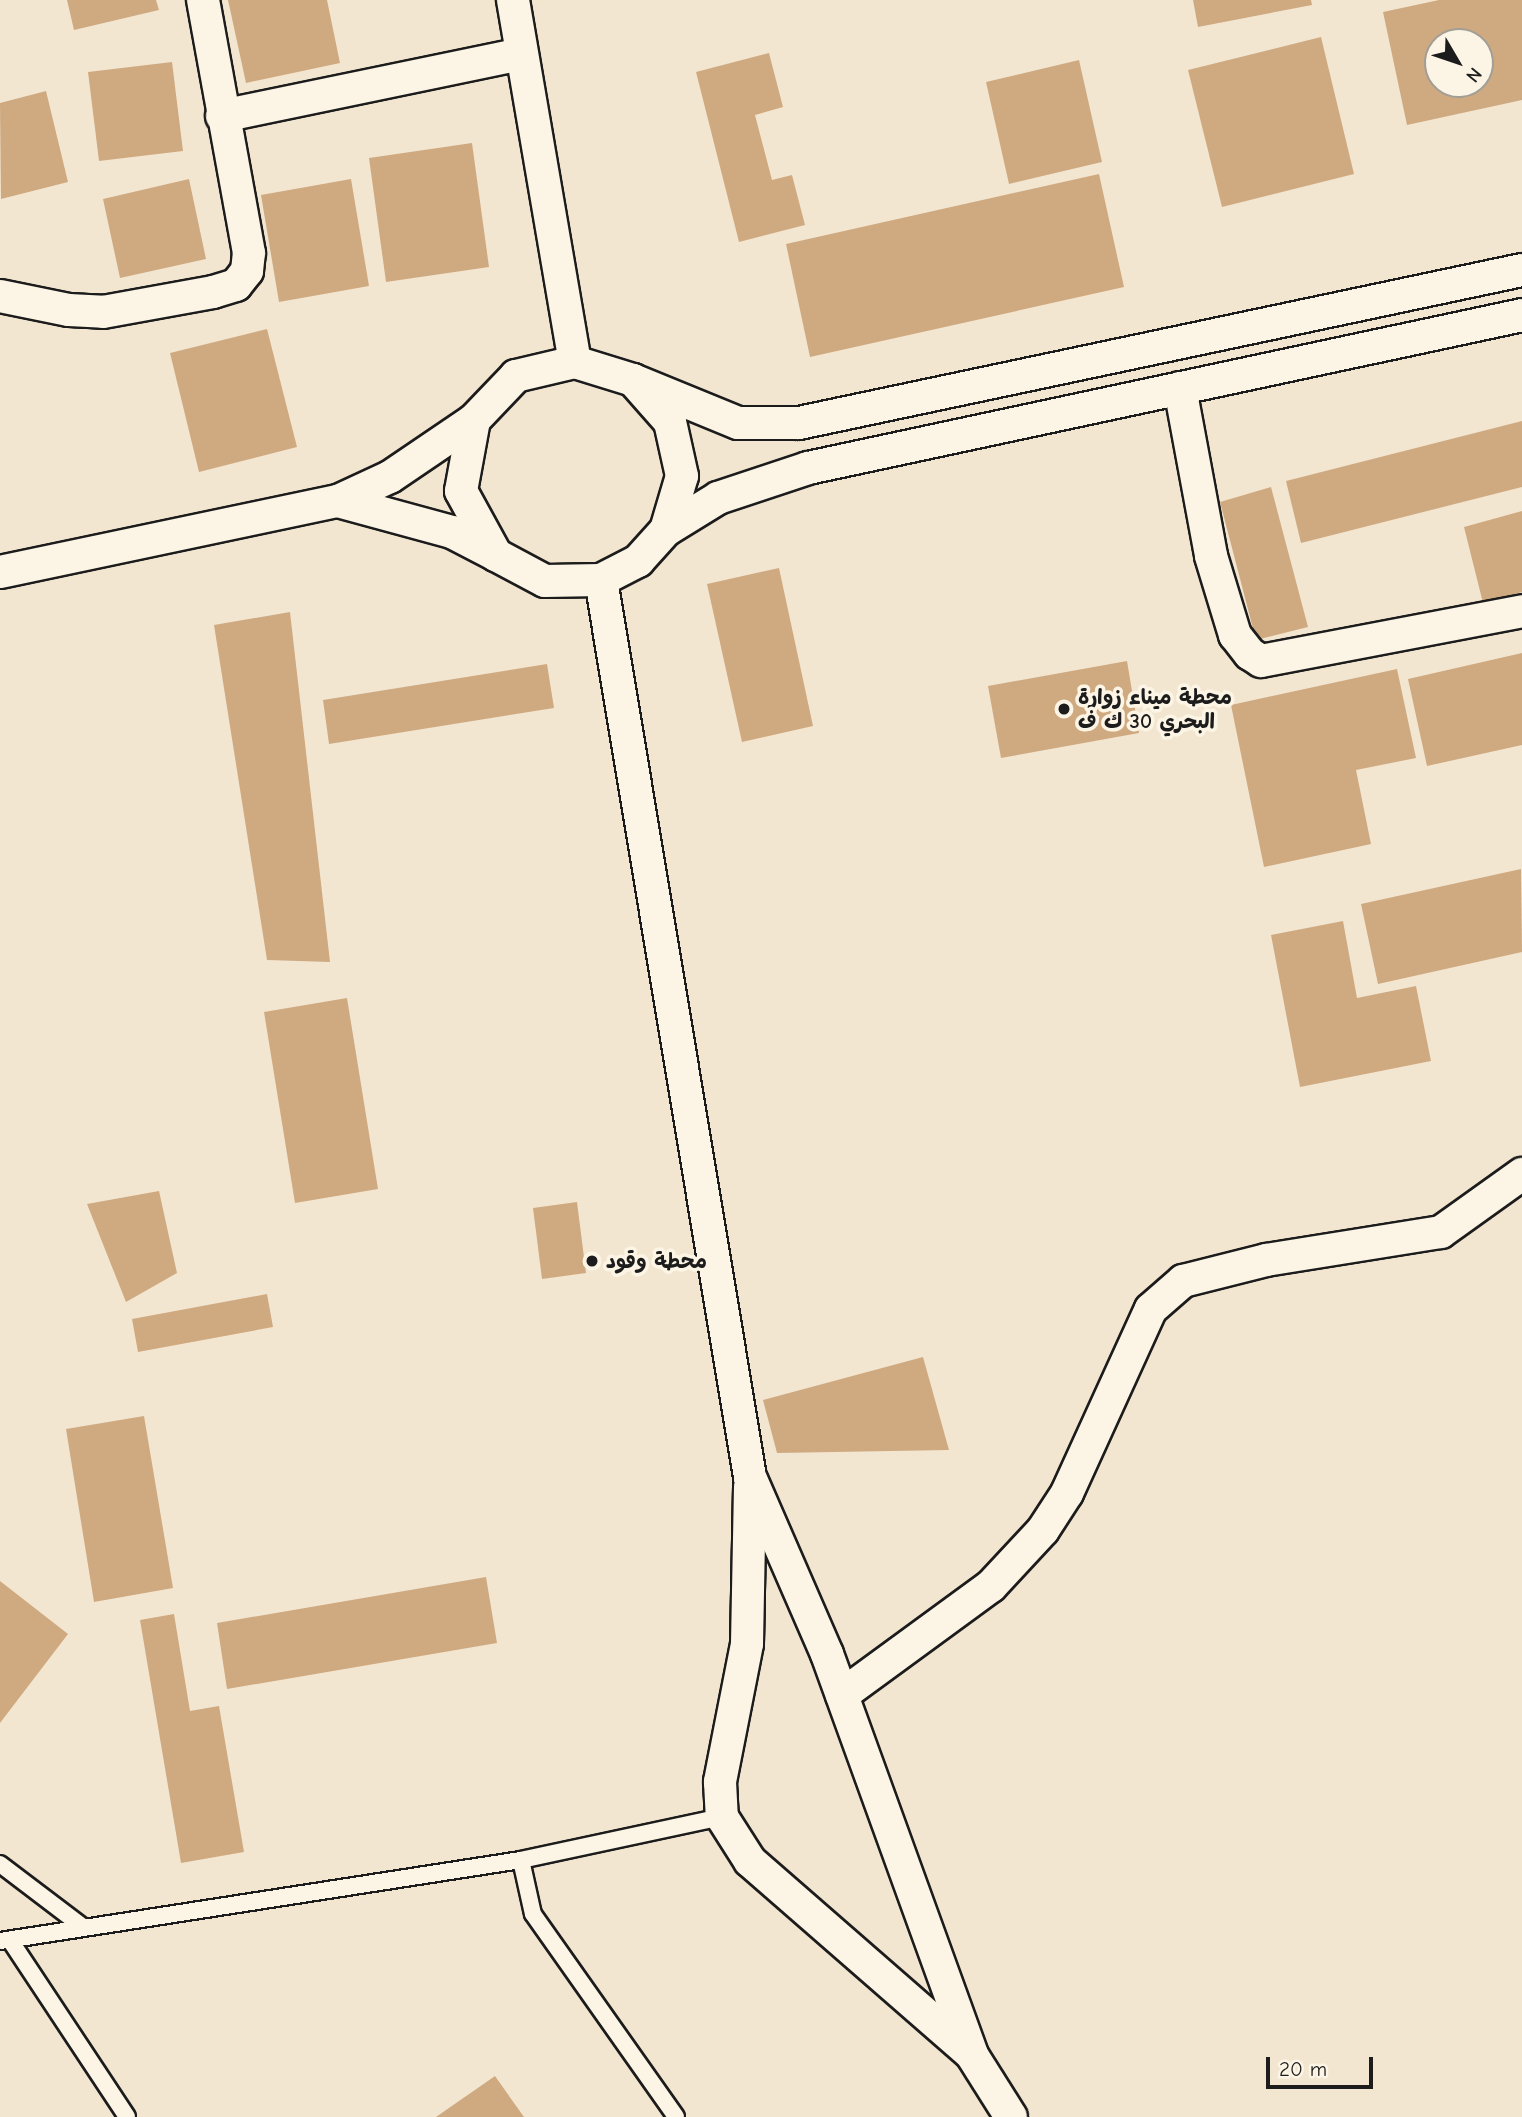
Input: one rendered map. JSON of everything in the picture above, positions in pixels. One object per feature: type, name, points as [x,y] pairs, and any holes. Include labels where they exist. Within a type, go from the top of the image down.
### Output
[{"type":"street","points":[[0,296],[69,310],[103,312],[147,307],[236,285],[247,271],[249,253],[203,0]]},
{"type":"street","points":[[513,0],[575,362]]},
{"type":"street","points":[[222,116],[521,54]]},
{"type":"street","points":[[0,572],[338,501],[390,477],[474,419],[516,376],[575,362],[633,380],[738,423],[799,423],[1522,270]]},
{"type":"street","points":[[338,501],[452,532],[545,581],[601,580],[638,561],[666,530],[687,513],[766,479],[1522,314]]},
{"type":"street","points":[[633,380],[670,422],[682,476],[666,530]]},
{"type":"street","points":[[1180,388],[1212,556],[1235,635],[1250,654],[1261,661],[1522,611]]},
{"type":"street","points":[[474,419],[461,491],[496,555]]},
{"type":"street","points":[[601,580],[750,1477],[747,1644],[720,1782],[722,1817],[750,1861],[972,2055]]},
{"type":"street","points":[[842,1695],[991,1586],[1043,1530],[1067,1493],[1151,1309],[1184,1281],[1266,1260],[1441,1232],[1522,1174]]},
{"type":"street","points":[[750,1477],[842,1695],[972,2055],[1011,2117]]},
{"type":"lane","points":[[127,2117],[5,1941],[521,1860],[722,1817]]},
{"type":"lane","points":[[521,1860],[533,1914],[676,2117]]},
{"type":"lane","points":[[0,1864],[83,1927]]},
{"type":"building","points":[[67,0],[156,0],[159,10],[74,30]]},
{"type":"building","points":[[228,0],[327,0],[340,63],[246,83]]},
{"type":"building","points":[[1193,0],[1311,0],[1312,5],[1198,27]]},
{"type":"building","points":[[1439,0],[1522,0],[1522,100],[1407,125],[1383,12]]},
{"type":"building","points":[[1321,37],[1354,174],[1222,207],[1188,70]]},
{"type":"building","points":[[769,53],[783,107],[755,115],[772,180],[792,175],[805,225],[739,242],[696,72]]},
{"type":"building","points":[[1079,60],[1102,162],[1009,184],[986,82]]},
{"type":"building","points":[[172,62],[183,151],[99,161],[88,72]]},
{"type":"building","points":[[46,91],[68,182],[1,199],[0,103]]},
{"type":"building","points":[[472,143],[489,267],[386,282],[369,158]]},
{"type":"building","points":[[1099,174],[1124,287],[810,357],[786,244]]},
{"type":"building","points":[[189,179],[206,259],[120,278],[103,199]]},
{"type":"building","points":[[351,179],[369,286],[279,302],[261,195]]},
{"type":"building","points":[[267,329],[297,447],[199,472],[170,353]]},
{"type":"building","points":[[1522,421],[1522,487],[1301,543],[1286,481]]},
{"type":"building","points":[[1271,487],[1308,627],[1256,640],[1220,502]]},
{"type":"building","points":[[1522,511],[1522,592],[1483,603],[1464,527]]},
{"type":"building","points":[[779,568],[813,726],[742,742],[707,584]]},
{"type":"building","points":[[290,612],[330,962],[267,960],[214,625]]},
{"type":"building","points":[[1522,653],[1522,745],[1427,766],[1408,679]]},
{"type":"building","name":"محطة ميناء زوارة البحري 30 ك ف","points":[[1127,661],[1139,733],[1001,758],[988,686]]},
{"type":"building","points":[[547,664],[554,708],[329,744],[323,700]]},
{"type":"building","points":[[1397,669],[1416,758],[1356,770],[1371,844],[1264,867],[1231,705]]},
{"type":"building","points":[[1521,869],[1522,952],[1378,984],[1361,904]]},
{"type":"building","points":[[1343,921],[1357,998],[1416,986],[1431,1061],[1300,1087],[1271,935]]},
{"type":"building","points":[[347,998],[378,1189],[295,1203],[264,1012]]},
{"type":"building","points":[[159,1191],[177,1273],[126,1302],[87,1204]]},
{"type":"building","points":[[577,1202],[586,1273],[542,1279],[533,1208]]},
{"type":"building","points":[[267,1294],[273,1327],[138,1352],[132,1319]]},
{"type":"building","points":[[923,1357],[949,1450],[777,1453],[763,1400]]},
{"type":"building","points":[[144,1416],[173,1588],[94,1602],[66,1429]]},
{"type":"building","points":[[486,1577],[497,1643],[227,1689],[217,1623]]},
{"type":"building","points":[[0,1581],[68,1634],[0,1723]]},
{"type":"building","points":[[174,1614],[190,1711],[219,1706],[244,1852],[181,1863],[140,1620]]},
{"type":"building","points":[[495,2076],[524,2117],[436,2117]]},
{"type":"place","name":"محطة ميناء زوارة البحري 30 ك ف","points":[[1064,709]]},
{"type":"place","name":"محطة وقود","points":[[592,1261]]}]
